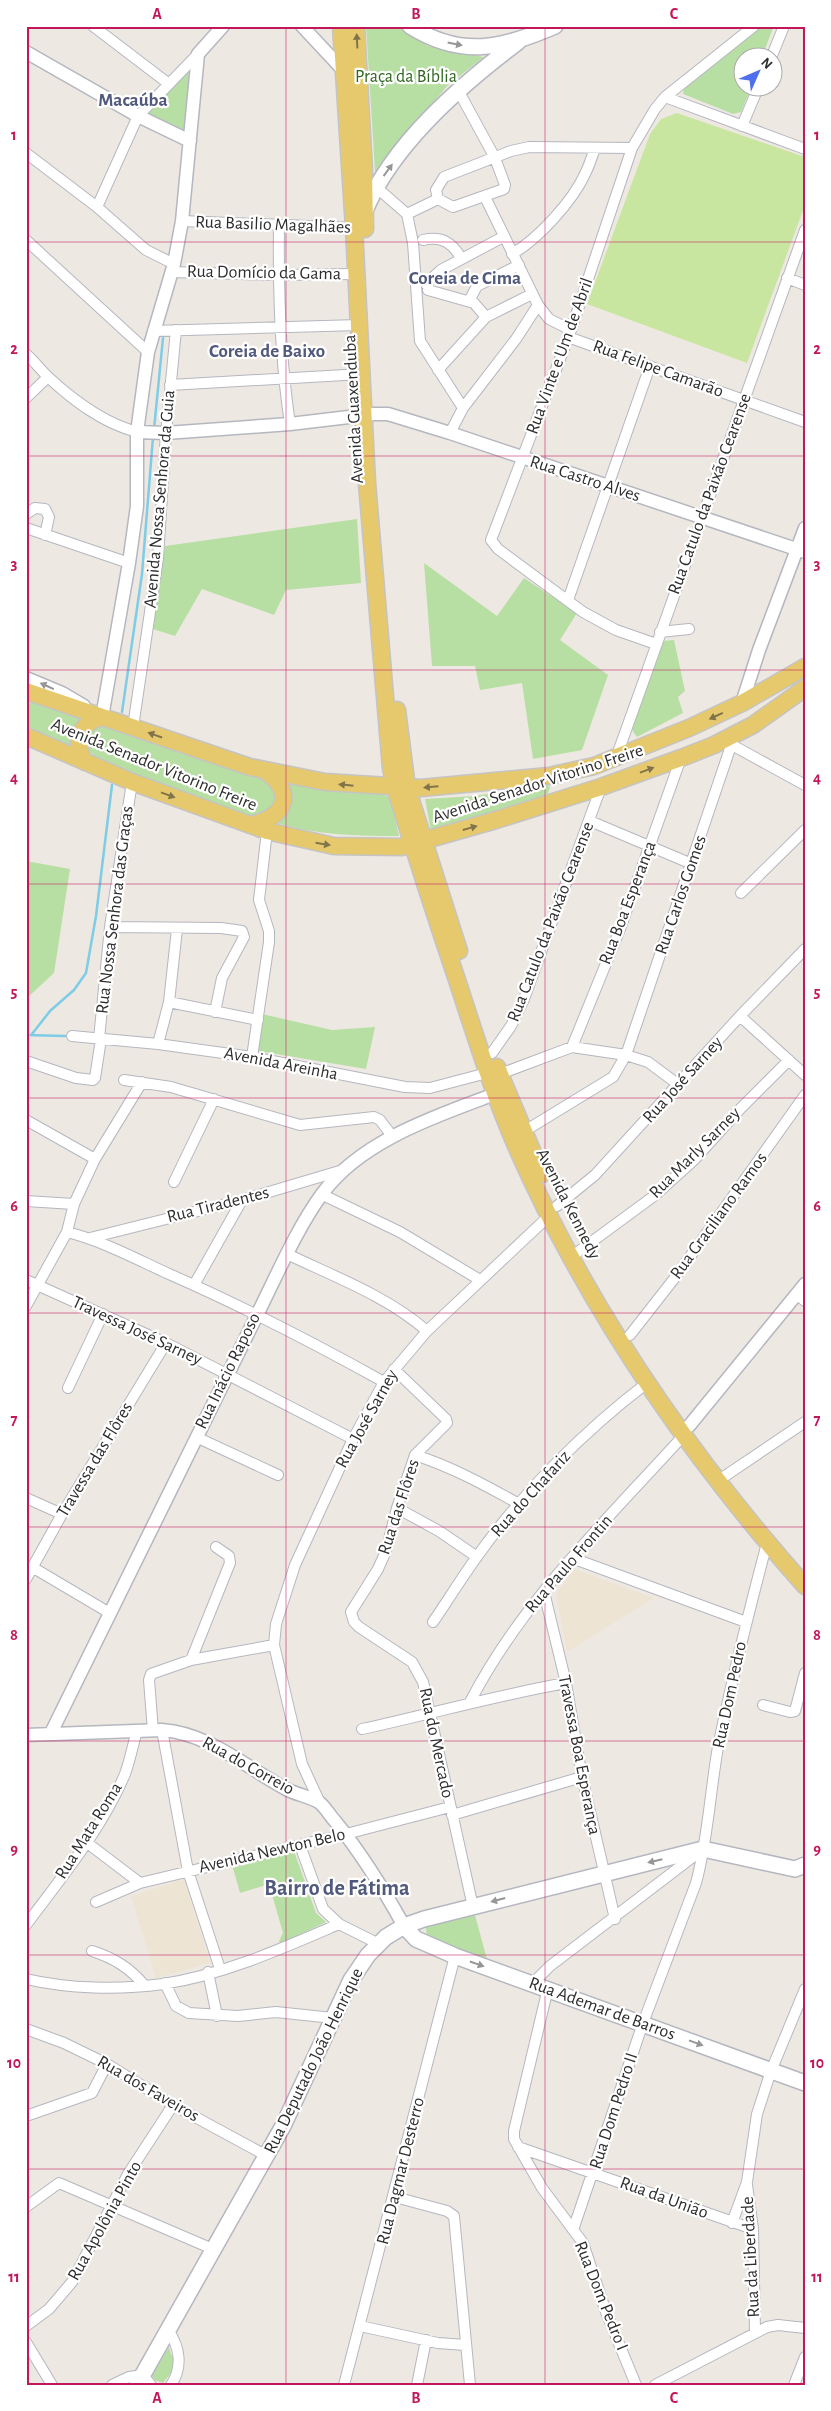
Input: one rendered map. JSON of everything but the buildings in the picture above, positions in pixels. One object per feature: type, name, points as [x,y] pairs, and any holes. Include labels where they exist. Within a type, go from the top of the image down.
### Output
[{"type":"main road","name":"Avenida Guaxenduba","points":[[341,26],[361,223],[369,415],[401,788]]},
{"type":"main road","name":"Avenida Guaxenduba","points":[[356,26],[364,171],[357,274],[362,374],[369,415],[367,483],[391,768],[401,788]]},
{"type":"main road","points":[[410,26],[432,38],[472,47],[493,47],[518,42],[555,26]]},
{"type":"main road","points":[[361,223],[376,187],[410,141],[458,90],[518,42]]},
{"type":"main road","points":[[344,70],[350,74],[355,83],[359,155],[364,171]]},
{"type":"main road","name":"Avenida Senador Vitorino Freire","points":[[26,692],[264,769],[324,782],[401,788],[550,776],[594,766],[689,728],[742,704],[805,667]]},
{"type":"main road","name":"Avenida Senador Vitorino Freire","points":[[26,736],[132,782],[267,831],[334,846],[392,847],[418,843],[555,802],[733,740],[805,688]]},
{"type":"main road","points":[[84,762],[79,746],[82,731],[88,723],[99,716]]},
{"type":"main road","points":[[616,758],[624,779]]},
{"type":"main road","points":[[374,786],[383,782],[391,768]]},
{"type":"main road","points":[[250,825],[263,823],[273,817],[282,808],[284,801],[278,783],[264,769]]},
{"type":"main road","points":[[550,776],[559,788],[555,802]]},
{"type":"main road","name":"Avenida Kennedy","points":[[401,788],[493,1074],[523,1132],[554,1211]]},
{"type":"main road","name":"Avenida Kennedy","points":[[418,843],[492,1053],[495,1094],[576,1254],[646,1382],[805,1570]]},
{"type":"main road","name":"Avenida Kennedy","points":[[576,1254],[630,1335],[721,1488],[805,1586]]},
{"type":"main road","name":"Rua Deputado João Henrique","points":[[144,2382],[168,2330],[215,2250],[316,2060],[351,1980],[379,1944],[404,1926],[603,1873],[702,1849],[801,1868]]},
{"type":"main road","name":"Rua Ademar de Barros","points":[[404,1926],[416,1939],[455,1956],[548,1988],[805,2083]]},
{"type":"street","points":[[93,26],[169,84]]},
{"type":"street","points":[[96,206],[138,116],[224,26]]},
{"type":"street","points":[[302,26],[344,70]]},
{"type":"street","name":"Rua Vinte e Um de Abril","points":[[656,644],[597,620],[498,550],[491,540],[570,334],[632,148],[655,109],[665,98],[754,26]]},
{"type":"street","points":[[775,48],[784,26]]},
{"type":"street","points":[[26,52],[138,116],[190,141]]},
{"type":"street","name":"Avenida Nossa Senhora da Guia","points":[[99,716],[130,563],[137,506],[148,352],[173,268],[182,221],[198,54]]},
{"type":"street","points":[[458,90],[495,158],[503,178],[504,189],[453,207],[438,199],[436,190],[444,177],[495,158],[511,151],[529,147],[632,148]]},
{"type":"street","points":[[665,98],[805,149]]},
{"type":"street","points":[[742,126],[754,98]]},
{"type":"street","points":[[512,254],[534,238],[576,192],[586,173],[595,148]]},
{"type":"street","points":[[26,153],[96,206],[146,250],[173,268]]},
{"type":"street","points":[[376,187],[407,214],[413,242],[418,334],[424,349],[463,408]]},
{"type":"street","points":[[450,433],[463,408],[516,339],[538,306],[485,197]]},
{"type":"street","points":[[407,214],[438,199]]},
{"type":"street","name":"Rua Basilio Magalhães","points":[[182,221],[279,225],[361,223]]},
{"type":"street","points":[[279,225],[278,275],[284,379],[290,424]]},
{"type":"street","name":"Rua Catulo da Paixão Cearense","points":[[616,758],[805,230]]},
{"type":"street","points":[[486,317],[478,306],[469,301],[427,287],[436,274],[461,258],[503,237]]},
{"type":"street","points":[[423,240],[433,238],[446,241],[456,249],[461,258]]},
{"type":"street","points":[[26,240],[148,352]]},
{"type":"street","points":[[469,301],[477,286],[518,265]]},
{"type":"street","name":"Rua Domício da Gama","points":[[173,268],[278,275],[357,274]]},
{"type":"street","points":[[787,278],[805,285]]},
{"type":"street","points":[[438,370],[486,317],[532,294]]},
{"type":"street","name":"Rua Felipe Camarão","points":[[538,306],[549,319],[570,334],[650,366],[805,422]]},
{"type":"street","points":[[153,331],[359,325]]},
{"type":"street","name":"Avenida Nossa Senhora da Guia","points":[[133,727],[158,558],[163,433],[176,330]]},
{"type":"street","points":[[26,354],[48,377],[90,411],[121,428],[141,432]]},
{"type":"street","points":[[568,600],[606,486],[650,366]]},
{"type":"street","points":[[170,386],[362,374]]},
{"type":"street","points":[[26,398],[48,377]]},
{"type":"street","name":"Rua Castro Alves","points":[[141,432],[163,433],[290,424],[388,414],[801,551]]},
{"type":"street","points":[[26,514],[35,508],[45,509],[49,517],[45,535]]},
{"type":"street","points":[[26,528],[130,563]]},
{"type":"street","points":[[742,704],[759,650],[801,551],[805,528]]},
{"type":"street","points":[[660,632],[689,629]]},
{"type":"street","name":"Avenida Senador Vitorino Freire","points":[[26,678],[62,693],[99,716]]},
{"type":"street","points":[[733,740],[805,785]]},
{"type":"street","name":"Rua Carlos Gomes","points":[[523,1132],[613,1077],[626,1055],[733,740]]},
{"type":"street","name":"Rua Boa Esperança","points":[[572,1047],[620,928],[681,758]]},
{"type":"street","name":"Rua Nossa Senhora das Graças","points":[[26,1061],[76,1078],[92,1080],[95,1078],[110,927],[132,782]]},
{"type":"street","name":"Rua Catulo da Paixão Cearense","points":[[492,1053],[511,1026],[524,999],[601,787]]},
{"type":"street","points":[[590,821],[692,864]]},
{"type":"street","points":[[741,893],[805,830]]},
{"type":"street","name":"Avenida Senador Vitorino Freire","points":[[252,1057],[269,942],[269,931],[259,900],[267,831]]},
{"type":"street","points":[[110,927],[221,928],[242,931],[244,937],[222,978],[215,1012]]},
{"type":"street","points":[[158,1044],[168,1002],[177,929]]},
{"type":"street","name":"Rua José Sarney","points":[[274,1645],[276,1624],[295,1565],[353,1439],[384,1382],[428,1331],[480,1280],[595,1175],[740,1016],[805,949]]},
{"type":"street","points":[[168,1002],[258,1020]]},
{"type":"street","points":[[740,1016],[805,1074]]},
{"type":"street","name":"Avenida Areinha","points":[[72,1036],[158,1044],[252,1057],[404,1087],[430,1088],[493,1074],[572,1047]]},
{"type":"street","points":[[572,1047],[626,1055],[648,1062],[679,1085]]},
{"type":"street","name":"Rua Marly Sarney","points":[[576,1254],[654,1196],[695,1159],[741,1108],[789,1060]]},
{"type":"street","points":[[124,1080],[171,1087],[300,1125],[374,1117],[392,1136]]},
{"type":"street","points":[[26,1306],[39,1286],[67,1232],[74,1204],[95,1159],[142,1082]]},
{"type":"street","name":"Rua Inácio Raposo","points":[[51,1733],[108,1612],[287,1254],[321,1194],[344,1170],[392,1136],[428,1119],[495,1094]]},
{"type":"street","name":"Rua Graciliano Ramos","points":[[630,1335],[677,1275],[805,1095]]},
{"type":"street","points":[[174,1182],[214,1099]]},
{"type":"street","points":[[26,1120],[95,1159]]},
{"type":"street","name":"Rua Tiradentes","points":[[90,1238],[242,1200],[344,1170]]},
{"type":"street","points":[[321,1194],[400,1232],[480,1280]]},
{"type":"street","points":[[194,1285],[242,1200]]},
{"type":"street","points":[[26,1201],[74,1204]]},
{"type":"street","points":[[67,1232],[90,1238],[194,1285],[257,1315],[384,1382]]},
{"type":"street","points":[[287,1254],[383,1300],[428,1331]]},
{"type":"street","name":"Travessa José Sarney","points":[[26,1280],[166,1343],[353,1439]]},
{"type":"street","name":"Rua Paulo Frontin","points":[[470,1702],[488,1667],[521,1620],[572,1558],[686,1431],[802,1293]]},
{"type":"street","points":[[68,1388],[103,1314]]},
{"type":"street","name":"Travessa das Flôres","points":[[26,1578],[62,1514],[166,1343]]},
{"type":"street","name":"Rua das Flôres","points":[[350,1612],[378,1569],[386,1550],[397,1508],[415,1455],[447,1421],[394,1369]]},
{"type":"street","name":"Rua do Chafariz","points":[[433,1622],[476,1557],[519,1504],[600,1421],[646,1382]]},
{"type":"street","points":[[725,1476],[805,1422]]},
{"type":"street","points":[[196,1437],[278,1475]]},
{"type":"street","points":[[415,1455],[472,1478],[519,1504]]},
{"type":"street","points":[[26,1498],[62,1514]]},
{"type":"street","points":[[397,1508],[439,1531],[476,1557]]},
{"type":"street","name":"Rua Dom Pedro","points":[[702,1849],[718,1747],[746,1622],[767,1543]]},
{"type":"street","points":[[192,1660],[230,1564],[229,1556],[216,1547]]},
{"type":"street","points":[[572,1558],[746,1622]]},
{"type":"street","points":[[32,1567],[108,1612]]},
{"type":"street","name":"Travessa Boa Esperança","points":[[544,1592],[566,1683],[582,1777],[614,1919]]},
{"type":"street","name":"Rua do Mercado","points":[[350,1612],[354,1622],[359,1627],[407,1659],[418,1669],[431,1714],[473,1907]]},
{"type":"street","points":[[220,1969],[188,1870],[149,1684],[149,1677],[155,1671],[192,1660],[274,1645],[302,1764],[320,1803],[346,1834],[389,1899],[404,1926]]},
{"type":"street","points":[[763,1706],[790,1712],[795,1710],[805,1673]]},
{"type":"street","points":[[362,1729],[431,1714],[470,1702],[566,1683]]},
{"type":"street","name":"Rua do Correio","points":[[26,1734],[136,1730],[181,1732],[201,1739],[266,1779],[295,1794],[320,1803]]},
{"type":"street","name":"Rua Mata Roma","points":[[26,1925],[86,1842],[122,1780],[136,1730]]},
{"type":"street","name":"Avenida Newton Belo","points":[[96,1902],[140,1883],[188,1870],[451,1811],[582,1777]]},
{"type":"street","points":[[86,1842],[140,1883]]},
{"type":"street","points":[[300,1845],[319,1902],[328,1914],[339,1924],[379,1944]]},
{"type":"street","points":[[533,1983],[550,1966],[614,1919],[702,1849]]},
{"type":"street","name":"Rua Dom Pedro II","points":[[573,2230],[594,2174],[643,2023],[696,1882],[702,1849]]},
{"type":"street","points":[[26,1979],[42,1983],[95,1986],[145,1986],[165,1983],[220,1969],[274,1951],[339,1924]]},
{"type":"street","points":[[92,1951],[107,1956],[125,1966],[145,1986]]},
{"type":"street","name":"Rua Dagmar Desterro","points":[[344,2385],[395,2196],[455,1956]]},
{"type":"street","points":[[208,1972],[216,2016]]},
{"type":"street","points":[[165,1983],[172,2000],[182,2010],[198,2014],[216,2016],[276,2012],[333,2018]]},
{"type":"street","name":"Rua Dom Pedro I","points":[[548,1988],[514,2131],[514,2139],[542,2188],[583,2243],[606,2312],[636,2385]]},
{"type":"street","name":"Rua da Liberdade","points":[[732,2223],[747,2182],[757,2114],[771,2071],[805,1989]]},
{"type":"street","name":"Rua dos Faveiros","points":[[26,2029],[64,2043],[108,2064],[173,2106],[266,2156]]},
{"type":"street","points":[[26,2116],[92,2093],[108,2064]]},
{"type":"street","name":"Rua Apolônia Pinto","points":[[26,2326],[49,2309],[72,2282],[128,2174],[173,2106]]},
{"type":"street","name":"Rua da União","points":[[518,2147],[753,2230]]},
{"type":"street","name":"Rua da Liberdade","points":[[747,2182],[753,2230],[755,2331]]},
{"type":"street","points":[[26,2207],[59,2183],[215,2250]]},
{"type":"street","points":[[395,2196],[447,2211],[454,2216],[470,2385]]},
{"type":"street","points":[[655,2385],[755,2331],[778,2325],[805,2328]]},
{"type":"street","points":[[360,2326],[426,2340],[465,2345]]},
{"type":"street","points":[[168,2330],[174,2339],[179,2360],[178,2370],[171,2385]]},
{"type":"street","points":[[417,2385],[426,2340]]},
{"type":"street","points":[[26,2342],[52,2385]]},
{"type":"street","points":[[794,2385],[805,2357]]},
{"type":"street","points":[[112,2385],[129,2377],[144,2382]]},
{"type":"shaded area","points":[[574,1569],[654,1598],[567,1652],[556,1594]]},
{"type":"shaded area","points":[[184,1879],[210,1963],[156,1978],[131,1896]]},
{"type":"green space","name":"Praça da Bíblia","points":[[366,26],[399,26],[428,46],[484,57],[448,85],[375,172]]},
{"type":"green space","points":[[761,26],[772,26],[773,28],[765,48],[734,48],[734,98],[747,98],[741,112],[733,114],[683,94],[684,87]]},
{"type":"green space","points":[[189,69],[185,134],[143,114]]},
{"type":"green space","points":[[677,113],[805,157],[805,205],[747,363],[587,304],[650,134],[661,119]]},
{"type":"green space","points":[[357,519],[361,583],[286,590],[274,615],[202,589],[175,636],[153,629],[165,546]]},
{"type":"green space","points":[[424,563],[497,616],[524,578],[577,613],[560,640],[608,675],[582,750],[533,759],[522,683],[480,690],[475,666],[432,666]]},
{"type":"green space","points":[[674,640],[685,691],[678,697],[683,713],[637,737],[632,730],[662,641]]},
{"type":"green space","points":[[26,698],[86,719],[76,748],[26,726]]},
{"type":"green space","points":[[102,724],[265,779],[276,788],[274,810],[247,817],[99,760],[90,752],[86,740],[95,725]]},
{"type":"green space","points":[[285,781],[390,796],[399,836],[320,832],[273,822]]},
{"type":"green space","points":[[544,784],[550,787],[547,796],[431,831],[425,799],[475,796]]},
{"type":"green space","points":[[26,861],[70,869],[54,973],[26,999]]},
{"type":"green space","points":[[262,1014],[332,1030],[375,1027],[366,1069],[258,1051]]},
{"type":"green space","points":[[294,1851],[316,1913],[326,1922],[280,1944],[279,1941],[283,1933],[269,1884],[240,1893],[233,1868]]},
{"type":"green space","points":[[475,1915],[488,1963],[427,1941],[426,1927]]},
{"type":"green space","points":[[169,2347],[175,2360],[171,2373],[163,2383],[155,2380],[152,2376]]},
{"type":"waterway","points":[[154,429],[163,338]]},
{"type":"waterway","points":[[122,712],[142,574],[153,437]]},
{"type":"waterway","points":[[32,1034],[50,1011],[74,990],[86,973],[96,916],[112,785]]},
{"type":"waterway","points":[[26,1035],[65,1036]]},
{"type":"district","name":"Macaúba","points":[[133,100]]},
{"type":"district","name":"Coreia de Cima","points":[[465,278]]},
{"type":"district","name":"Coreia de Baixo","points":[[267,351]]},
{"type":"district","name":"Bairro de Fátima","points":[[337,1888]]}]
